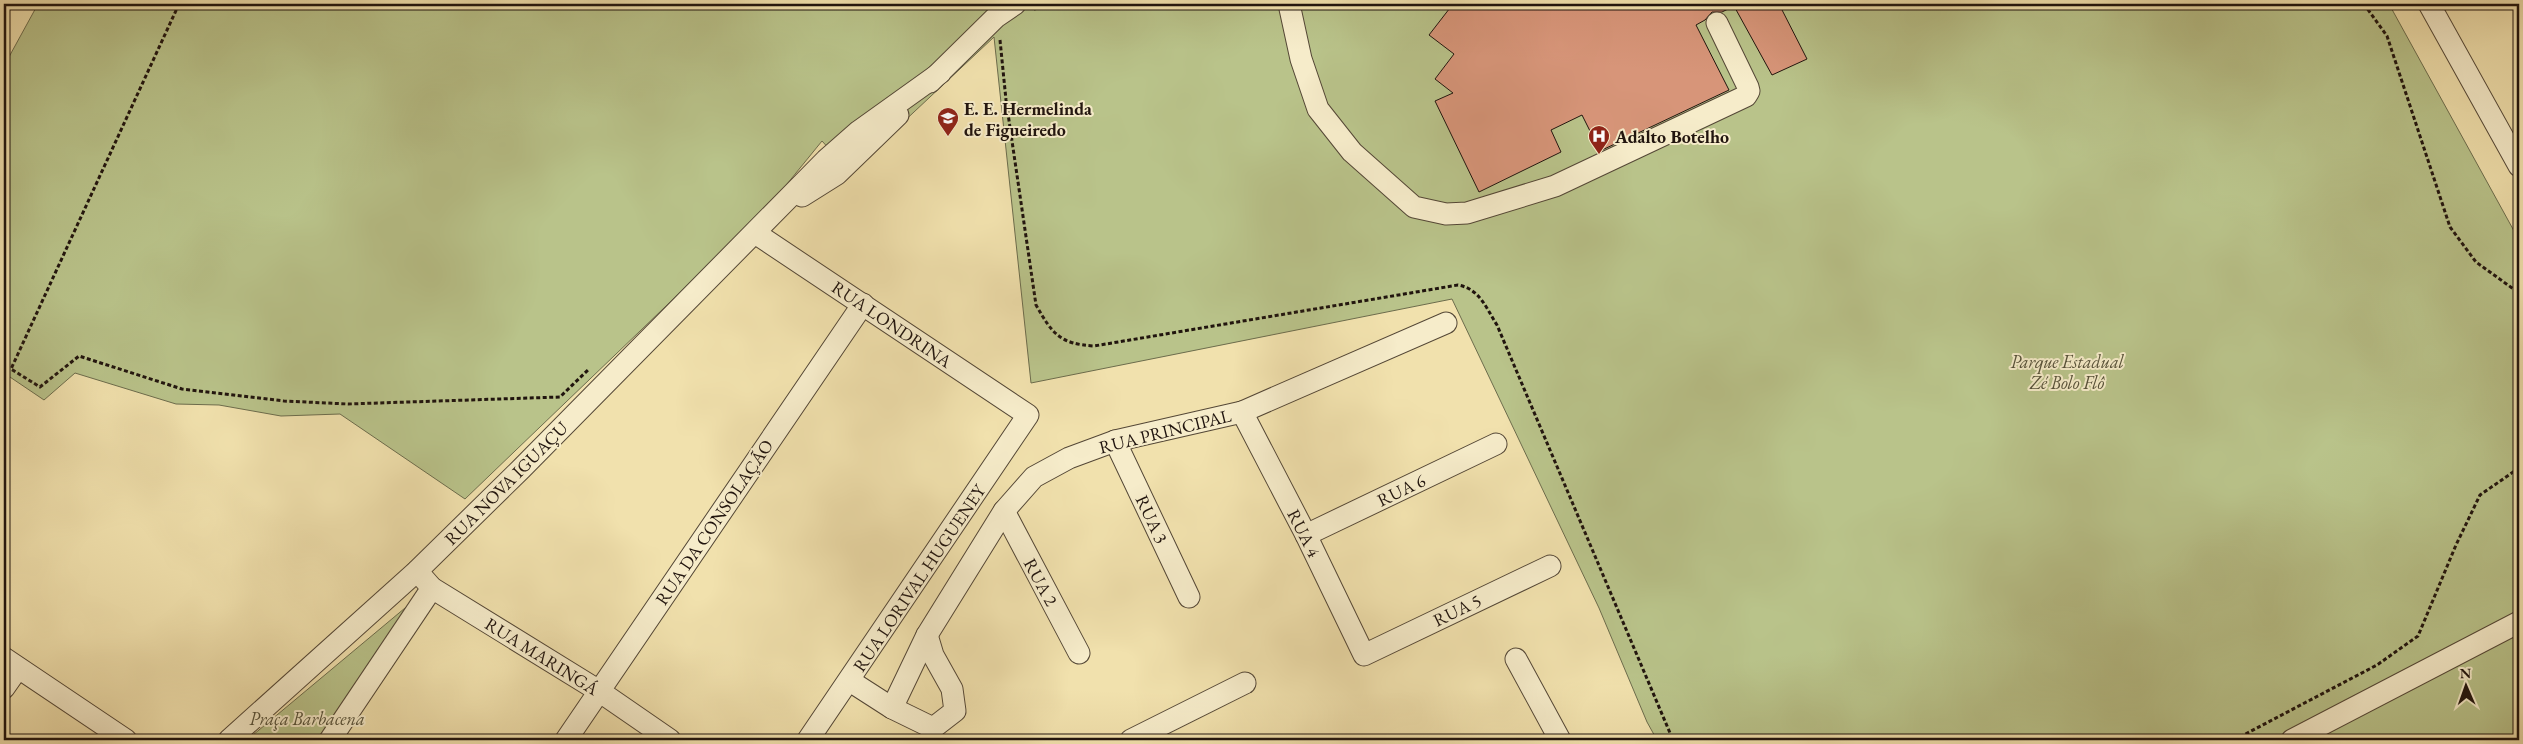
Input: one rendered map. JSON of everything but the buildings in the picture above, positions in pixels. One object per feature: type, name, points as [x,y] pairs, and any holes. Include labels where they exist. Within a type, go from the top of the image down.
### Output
[{"type":"street","name":"RUA NOVA IGUAÇU","points":[[229,740],[417,571],[772,215],[837,174],[866,148],[996,17],[1015,4]]},
{"type":"street","points":[[1289,4],[1301,59],[1318,109],[1352,152],[1414,207],[1446,214],[1467,213],[1555,186],[1746,96],[1749,91],[1748,87],[1717,23]]},
{"type":"street","points":[[2429,4],[2519,166]]},
{"type":"street","name":"RUA LONDRINA","points":[[755,233],[1028,414]]},
{"type":"street","name":"RUA DA CONSOLAÇÃO","points":[[566,740],[863,304]]},
{"type":"street","name":"RUA PRINCIPAL","points":[[892,708],[927,635],[1004,511],[1034,477],[1069,458],[1115,441],[1242,412],[1446,323]]},
{"type":"street","name":"RUA 4","points":[[1242,412],[1306,535],[1364,655]]},
{"type":"street","name":"RUA LORIVAL HUGUENEY","points":[[808,740],[850,681],[1028,414]]},
{"type":"street","name":"RUA 3","points":[[1115,441],[1189,597]]},
{"type":"street","name":"RUA 6","points":[[1306,535],[1496,444]]},
{"type":"street","name":"RUA 2","points":[[1004,511],[1079,652]]},
{"type":"street","name":"RUA 5","points":[[1364,655],[1550,566]]},
{"type":"street","name":"RUA MARINGÁ","points":[[417,571],[432,588],[599,691],[670,740]]},
{"type":"street","points":[[330,740],[432,588]]},
{"type":"street","points":[[2292,740],[2519,622]]},
{"type":"street","points":[[850,681],[892,708],[932,728],[955,711],[952,690],[933,656],[927,635]]},
{"type":"street","points":[[1516,659],[1560,740]]},
{"type":"street","points":[[4,688],[11,663],[126,740]]},
{"type":"street","points":[[1131,740],[1244,684]]},
{"type":"path","points":[[179,4],[11,369],[40,387],[80,356],[182,389],[284,401],[348,404],[560,396],[595,364]]},
{"type":"path","points":[[2195,4],[2200,7],[2242,7],[2265,4]]},
{"type":"path","points":[[2364,4],[2387,36],[2450,227],[2476,262],[2519,293]]},
{"type":"path","points":[[2234,740],[2377,665],[2418,636],[2456,544],[2480,495],[2519,468]]},
{"type":"green space","name":"Parque Estadual Zé Bolo Flô","points":[[38,4],[2389,4],[2519,240],[2519,740],[1657,740],[1647,722],[1599,608],[1452,299],[1031,383],[994,37],[850,172],[822,141],[765,211],[465,499],[340,414],[281,416],[219,405],[176,404],[75,373],[44,400],[4,373],[4,66]]},
{"type":"green space","name":"Praça Barbacena","points":[[411,603],[318,740],[247,740]]},
{"type":"place","name":"E. E. Hermelinda de Figueiredo","points":[[948,137]]},
{"type":"place","name":"Adalto Botelho","points":[[1599,155]]}]
